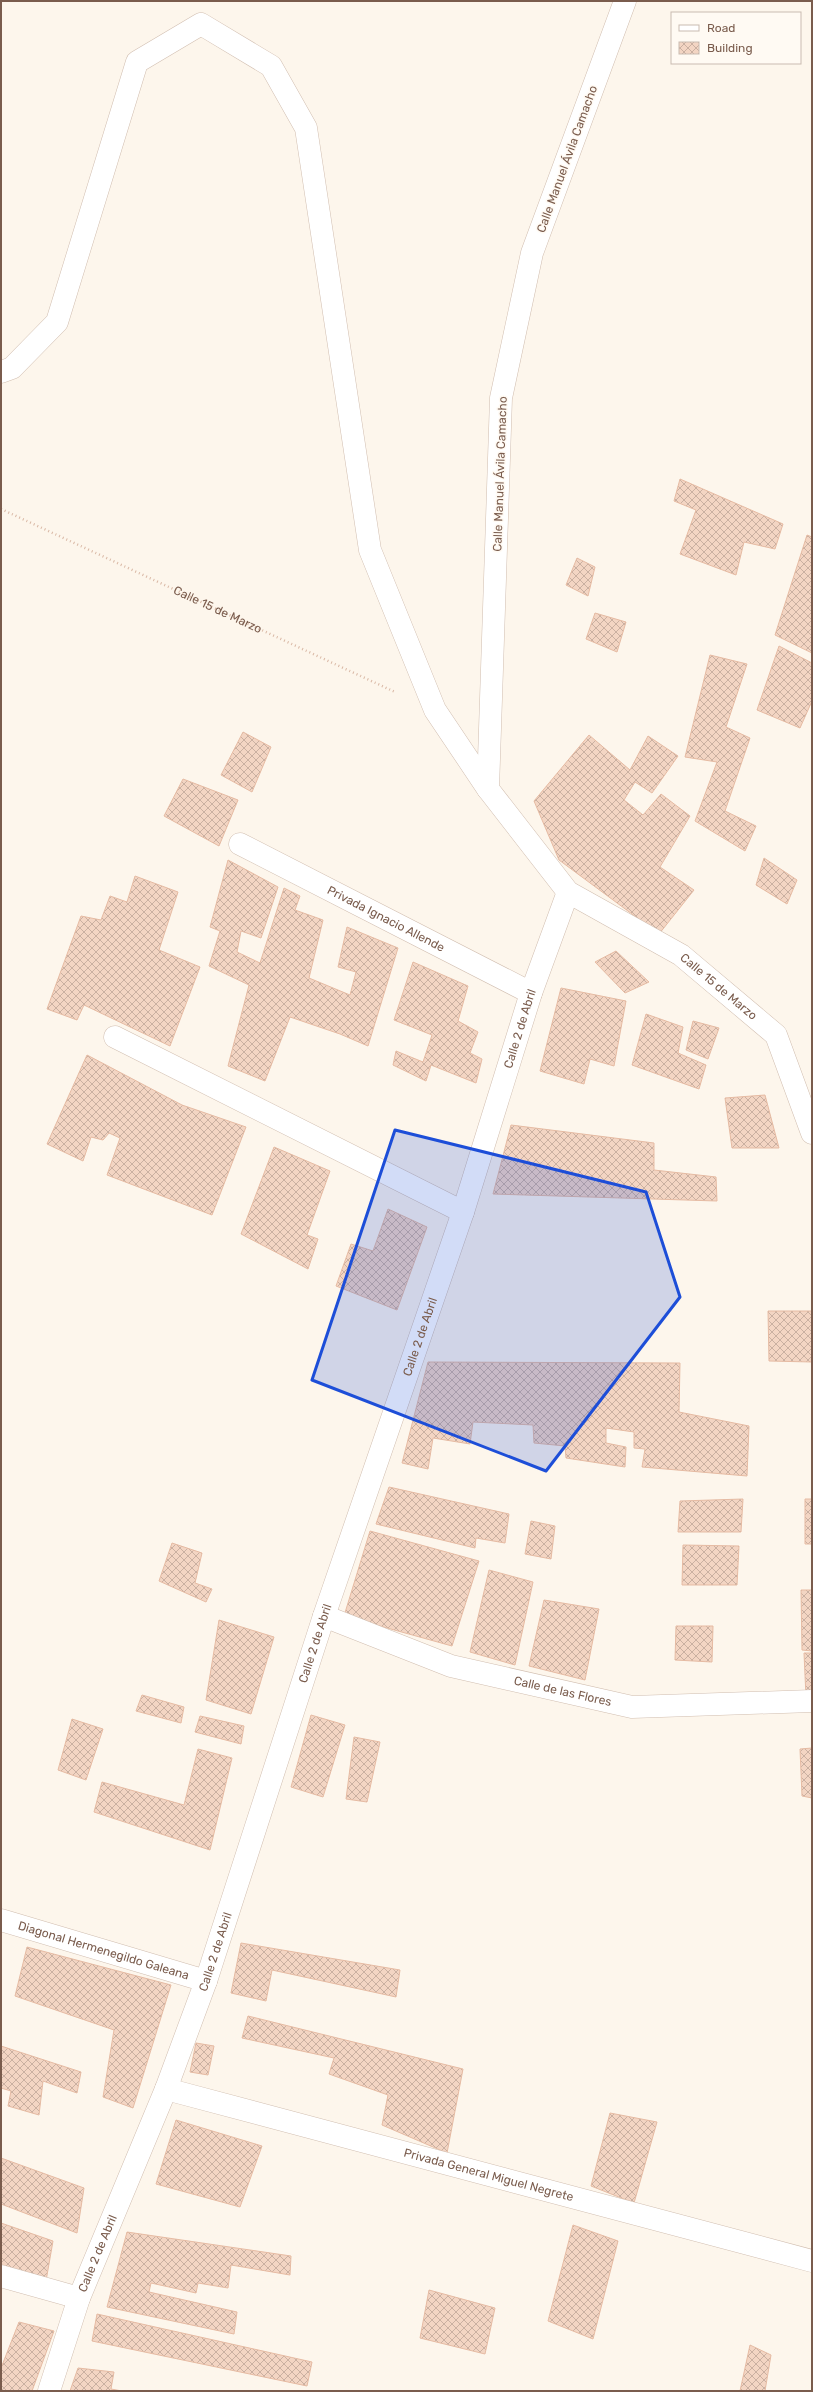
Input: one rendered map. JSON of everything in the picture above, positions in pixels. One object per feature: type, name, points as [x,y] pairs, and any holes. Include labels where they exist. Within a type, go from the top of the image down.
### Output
[{"type":"street","name":"Calle Manuel Ávila Camacho","points":[[488,789],[502,398],[532,254],[625,1]]},
{"type":"street","points":[[1,372],[12,368],[57,322],[137,62],[201,24],[271,66],[306,128],[370,550],[435,710],[488,789],[568,892]]},
{"type":"street","name":"Privada Ignacio Allende","points":[[240,844],[531,993]]},
{"type":"street","name":"Calle 2 de Abril","points":[[50,2391],[79,2298],[166,2089],[206,1981],[324,1616],[463,1212],[531,993],[568,892]]},
{"type":"street","name":"Calle 15 de Marzo","points":[[568,892],[681,955],[776,1035],[812,1133]]},
{"type":"street","points":[[115,1037],[463,1212]]},
{"type":"street","name":"Calle de las Flores","points":[[324,1616],[451,1666],[632,1707],[812,1701]]},
{"type":"street","name":"Diagonal Hermenegildo Galeana","points":[[1,1920],[206,1981]]},
{"type":"street","name":"Privada General Miguel Negrete","points":[[166,2089],[812,2261]]},
{"type":"street","points":[[1,2276],[79,2298]]},
{"type":"path","name":"Calle 15 de Marzo","points":[[1,509],[435,710]]},
{"type":"highlighted area","points":[[395,1130],[646,1192],[680,1297],[546,1471],[312,1380]]},
{"type":"building","points":[[680,479],[783,524],[775,549],[744,542],[736,575],[680,554],[696,510],[674,501]]},
{"type":"building","points":[[807,535],[812,537],[812,653],[775,635]]},
{"type":"building","points":[[577,558],[595,567],[588,596],[566,585]]},
{"type":"building","points":[[595,613],[626,622],[617,652],[586,639]]},
{"type":"building","points":[[779,646],[812,663],[812,701],[800,728],[757,710]]},
{"type":"building","points":[[710,655],[747,664],[726,727],[750,738],[725,811],[756,826],[745,851],[695,821],[717,762],[685,757]]},
{"type":"building","points":[[243,732],[271,747],[252,792],[221,775]]},
{"type":"building","points":[[589,735],[630,770],[648,736],[678,756],[652,793],[635,782],[624,800],[643,815],[661,794],[690,816],[660,867],[694,890],[659,934],[559,860],[534,801]]},
{"type":"building","points":[[183,779],[238,800],[219,846],[164,816]]},
{"type":"building","points":[[764,858],[797,880],[787,904],[756,885]]},
{"type":"building","points":[[228,860],[278,887],[261,938],[241,931],[237,952],[260,963],[284,888],[300,896],[295,910],[323,920],[309,978],[350,995],[356,972],[338,967],[347,927],[398,948],[368,1046],[340,1034],[290,1017],[265,1081],[228,1066],[249,985],[209,966],[220,931],[210,927]]},
{"type":"building","points":[[135,876],[178,892],[159,950],[200,967],[170,1046],[84,1005],[77,1020],[47,1009],[81,916],[101,920],[110,896],[127,902]]},
{"type":"building","points":[[616,951],[649,982],[625,993],[595,962]]},
{"type":"building","points":[[413,962],[468,986],[458,1021],[478,1032],[470,1053],[482,1059],[476,1083],[431,1065],[426,1081],[393,1065],[396,1051],[423,1062],[432,1035],[394,1020]]},
{"type":"building","points":[[561,988],[626,1001],[614,1066],[590,1059],[584,1084],[540,1071]]},
{"type":"building","points":[[646,1014],[683,1027],[678,1053],[706,1065],[699,1089],[632,1065]]},
{"type":"building","points":[[693,1021],[719,1028],[708,1059],[686,1050]]},
{"type":"building","points":[[87,1055],[182,1105],[246,1127],[212,1215],[107,1175],[120,1138],[109,1133],[103,1140],[91,1137],[83,1161],[47,1144]]},
{"type":"building","points":[[765,1095],[779,1148],[732,1148],[725,1098]]},
{"type":"building","points":[[511,1125],[654,1143],[654,1170],[716,1177],[717,1201],[493,1194]]},
{"type":"building","points":[[274,1147],[330,1171],[307,1235],[318,1239],[308,1269],[241,1234]]},
{"type":"building","points":[[388,1209],[427,1227],[397,1310],[336,1286],[351,1244],[373,1251]]},
{"type":"building","points":[[768,1311],[812,1311],[812,1362],[769,1361]]},
{"type":"building","points":[[428,1362],[680,1363],[679,1412],[749,1426],[747,1476],[642,1467],[645,1449],[634,1448],[634,1432],[606,1428],[606,1443],[626,1447],[625,1467],[566,1458],[565,1446],[534,1443],[533,1425],[473,1422],[470,1444],[433,1438],[428,1469],[402,1463]]},
{"type":"building","points":[[389,1487],[509,1514],[505,1543],[476,1538],[475,1548],[376,1524]]},
{"type":"building","points":[[743,1499],[741,1532],[678,1532],[680,1501]]},
{"type":"building","points":[[805,1499],[812,1499],[812,1544],[805,1544]]},
{"type":"building","points":[[531,1521],[555,1526],[551,1559],[525,1554]]},
{"type":"building","points":[[370,1531],[479,1561],[452,1646],[344,1616]]},
{"type":"building","points":[[172,1543],[202,1553],[195,1583],[212,1589],[206,1602],[159,1581]]},
{"type":"building","points":[[683,1545],[739,1546],[737,1585],[682,1585]]},
{"type":"building","points":[[489,1570],[533,1582],[515,1665],[470,1652]]},
{"type":"building","points":[[801,1590],[812,1590],[812,1651],[802,1650]]},
{"type":"building","points":[[544,1600],[599,1609],[585,1680],[529,1666]]},
{"type":"building","points":[[219,1620],[274,1637],[251,1714],[206,1700]]},
{"type":"building","points":[[676,1626],[713,1626],[712,1662],[675,1660]]},
{"type":"building","points":[[804,1653],[812,1653],[812,1697],[806,1697]]},
{"type":"building","points":[[142,1695],[184,1707],[181,1723],[136,1711]]},
{"type":"building","points":[[311,1715],[345,1725],[323,1797],[291,1787]]},
{"type":"building","points":[[200,1716],[244,1726],[241,1744],[195,1732]]},
{"type":"building","points":[[72,1719],[103,1729],[86,1780],[58,1770]]},
{"type":"building","points":[[354,1737],[380,1742],[367,1802],[346,1799]]},
{"type":"building","points":[[812,1748],[812,1798],[802,1796],[800,1749]]},
{"type":"building","points":[[198,1749],[232,1758],[210,1850],[94,1812],[102,1782],[184,1805]]},
{"type":"building","points":[[241,1943],[400,1970],[396,1997],[272,1970],[266,2001],[231,1993]]},
{"type":"building","points":[[27,1947],[171,1985],[133,2108],[103,2097],[114,2030],[15,1996]]},
{"type":"building","points":[[248,2016],[463,2069],[447,2153],[382,2125],[388,2095],[329,2074],[334,2058],[242,2038]]},
{"type":"building","points":[[196,2043],[214,2046],[208,2075],[190,2072]]},
{"type":"building","points":[[1,2046],[81,2072],[77,2093],[43,2081],[39,2115],[8,2106],[11,2091],[1,2088]]},
{"type":"building","points":[[610,2113],[657,2122],[634,2203],[591,2186]]},
{"type":"building","points":[[176,2120],[262,2146],[240,2207],[156,2184]]},
{"type":"building","points":[[1,2158],[84,2188],[77,2233],[1,2204]]},
{"type":"building","points":[[1,2223],[53,2241],[46,2281],[1,2266]]},
{"type":"building","points":[[573,2225],[618,2241],[593,2339],[548,2321]]},
{"type":"building","points":[[127,2232],[291,2256],[290,2275],[231,2265],[228,2288],[198,2283],[196,2293],[151,2283],[149,2292],[237,2312],[234,2334],[107,2307]]},
{"type":"building","points":[[429,2290],[495,2308],[485,2354],[420,2338]]},
{"type":"building","points":[[97,2314],[312,2362],[307,2386],[92,2341]]},
{"type":"building","points":[[19,2322],[54,2331],[32,2391],[1,2391],[1,2368]]},
{"type":"building","points":[[750,2345],[771,2355],[765,2391],[740,2391]]},
{"type":"building","points":[[78,2368],[114,2372],[111,2389],[122,2391],[70,2391]]}]
